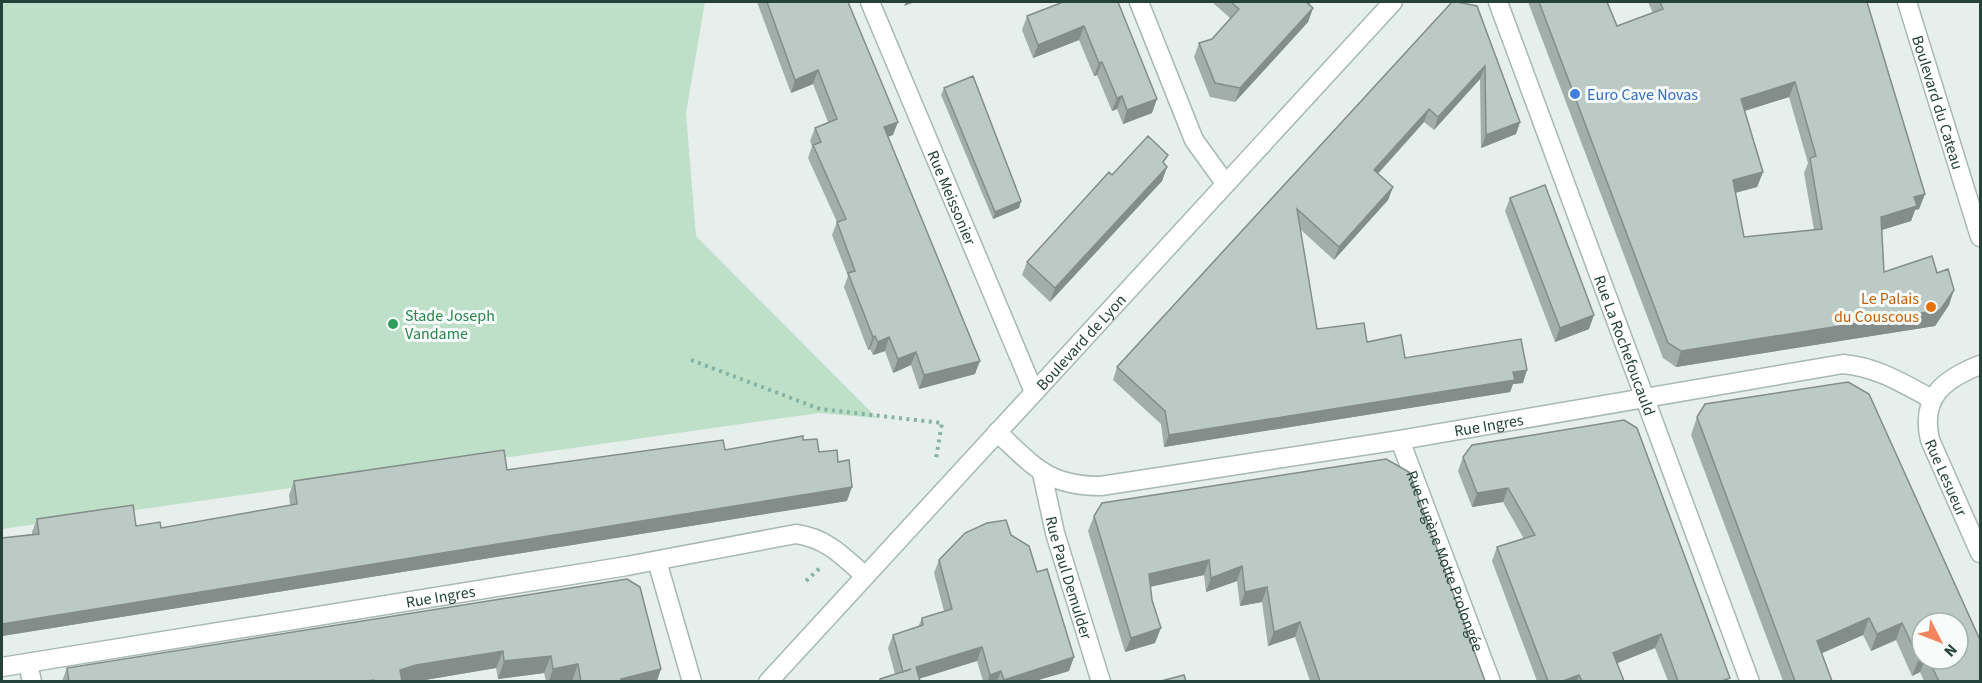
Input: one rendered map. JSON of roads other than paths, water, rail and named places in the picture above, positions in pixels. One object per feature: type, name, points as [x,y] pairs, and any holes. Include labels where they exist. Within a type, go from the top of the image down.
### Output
[{"type":"street","name":"Rue Meissonier","points":[[870,2],[1034,392]]},
{"type":"street","points":[[1139,2],[1194,140],[1225,183]]},
{"type":"street","name":"Boulevard de Lyon","points":[[768,681],[1393,2]]},
{"type":"street","name":"Boulevard du Cateau","points":[[1907,2],[1980,237]]},
{"type":"street","name":"Rue La Rochefoucauld","points":[[1496,4],[1646,397],[1750,681]]},
{"type":"street","name":"Rue Ingres","points":[[997,432],[1042,473],[1062,482],[1101,486],[1400,440],[1843,364],[1863,366],[1882,373],[1932,399]]},
{"type":"street","points":[[1932,399],[1949,380],[1980,365]]},
{"type":"street","name":"Rue Lesueur","points":[[1932,399],[1927,426],[1930,440],[1980,553]]},
{"type":"street","name":"Rue Eugène Motte Prolongée","points":[[1400,440],[1491,681]]},
{"type":"street","name":"Rue Paul Demulder","points":[[1042,473],[1055,533],[1101,681]]},
{"type":"street","name":"Rue Ingres","points":[[2,667],[657,561],[796,534],[814,537],[829,544],[865,576]]},
{"type":"street","points":[[657,561],[692,681]]},
{"type":"street","points":[[28,663],[32,681]]},
{"type":"place","name":"Euro Cave Novas","points":[[1575,94]]},
{"type":"place","name":"Le Palais du Couscous","points":[[1931,307]]},
{"type":"place","name":"Stade Joseph Vandame","points":[[393,324]]}]
